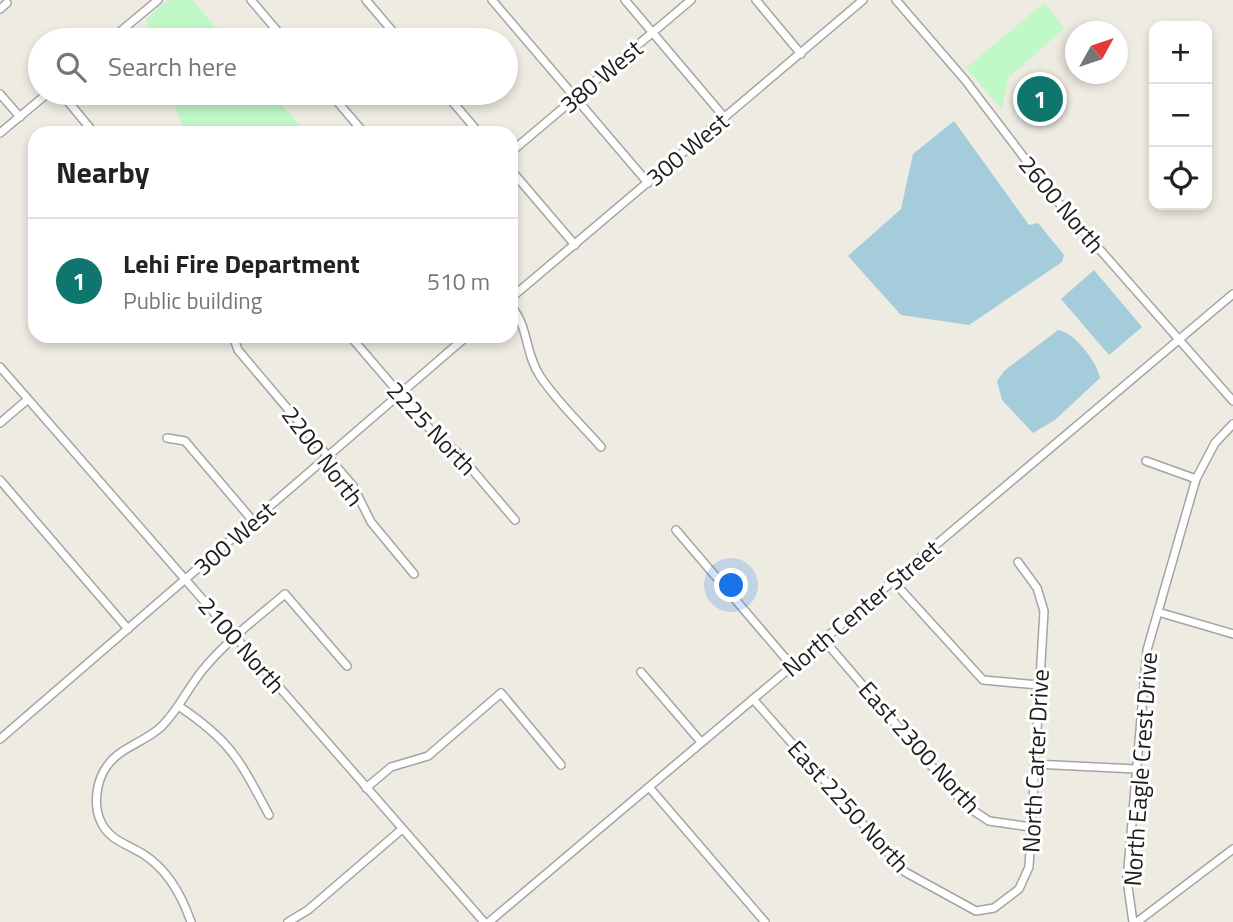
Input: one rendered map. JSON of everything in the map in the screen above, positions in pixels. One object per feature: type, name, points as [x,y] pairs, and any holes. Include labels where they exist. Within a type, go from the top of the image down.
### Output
[{"type":"street","points":[[124,28],[158,0]]},
{"type":"street","points":[[251,0],[275,28]]},
{"type":"street","points":[[366,0],[390,28]]},
{"type":"street","points":[[492,0],[516,28]]},
{"type":"street","points":[[625,0],[724,118]]},
{"type":"street","name":"380 West","points":[[518,146],[691,0]]},
{"type":"street","points":[[757,0],[801,54]]},
{"type":"street","name":"300 West","points":[[518,292],[863,0]]},
{"type":"street","name":"2600 North","points":[[896,0],[965,80],[1034,173],[1233,401]]},
{"type":"street","points":[[0,9],[7,3]]},
{"type":"street","points":[[518,31],[648,183]]},
{"type":"street","points":[[0,94],[20,117]]},
{"type":"street","points":[[0,133],[34,105]]},
{"type":"street","points":[[71,105],[88,126]]},
{"type":"street","points":[[340,105],[358,126]]},
{"type":"street","points":[[455,105],[473,126]]},
{"type":"street","points":[[518,178],[575,245]]},
{"type":"street","name":"North Center Street","points":[[487,922],[1233,294]]},
{"type":"street","points":[[518,317],[524,327],[528,352],[540,376],[601,447]]},
{"type":"street","name":"2200 North","points":[[236,343],[238,350],[353,486],[371,522],[414,574]]},
{"type":"street","name":"2225 North","points":[[356,343],[435,435],[458,453],[515,520]]},
{"type":"street","name":"300 West","points":[[0,738],[459,343]]},
{"type":"street","name":"2100 North","points":[[0,367],[401,830],[487,922]]},
{"type":"street","points":[[0,424],[27,400]]},
{"type":"street","name":"North Eagle Crest Drive","points":[[1135,922],[1127,880],[1145,661],[1196,479],[1215,443],[1233,424]]},
{"type":"street","points":[[167,439],[185,441],[253,521]]},
{"type":"street","points":[[1146,461],[1196,479]]},
{"type":"street","points":[[0,480],[128,629]]},
{"type":"street","points":[[677,530],[792,667]]},
{"type":"street","name":"North Carter Drive","points":[[994,908],[1025,881],[1031,827],[1042,599],[1031,578],[1018,562]]},
{"type":"street","points":[[893,581],[983,680],[1039,685]]},
{"type":"street","points":[[191,922],[184,903],[160,867],[108,833],[100,820],[98,784],[105,767],[116,755],[160,729],[180,707],[185,694],[205,667],[285,594],[347,666]]},
{"type":"street","points":[[1158,612],[1233,634]]},
{"type":"street","name":"East 2300 North","points":[[824,639],[965,805],[989,821],[1031,827]]},
{"type":"street","points":[[641,672],[701,743]]},
{"type":"street","points":[[366,788],[391,767],[428,756],[501,693],[561,765]]},
{"type":"street","name":"East 2250 North","points":[[753,699],[905,872],[976,911],[994,908]]},
{"type":"street","points":[[180,707],[213,729],[231,747],[269,815]]},
{"type":"street","points":[[1034,764],[1136,769]]},
{"type":"street","points":[[649,787],[765,922]]},
{"type":"street","points":[[288,922],[308,910],[401,830]]},
{"type":"street","points":[[1135,922],[1233,849]]},
{"type":"green space","points":[[168,0],[192,0],[216,28],[149,28],[146,19]]},
{"type":"green space","points":[[1044,3],[1065,28],[1009,77],[1002,109],[966,68]]},
{"type":"green space","points":[[175,105],[282,105],[300,126],[183,126]]},
{"type":"water","points":[[954,121],[1029,225],[1038,223],[1064,255],[1062,262],[969,325],[901,315],[848,256],[901,209],[913,154]]},
{"type":"water","points":[[1094,270],[1142,327],[1109,355],[1061,299]]},
{"type":"water","points":[[1058,330],[1071,336],[1084,349],[1100,378],[1055,420],[1033,433],[1002,400],[997,381],[1004,371]]},
{"type":"place","name":"Lehi Fire Department","points":[[1040,99]]}]
